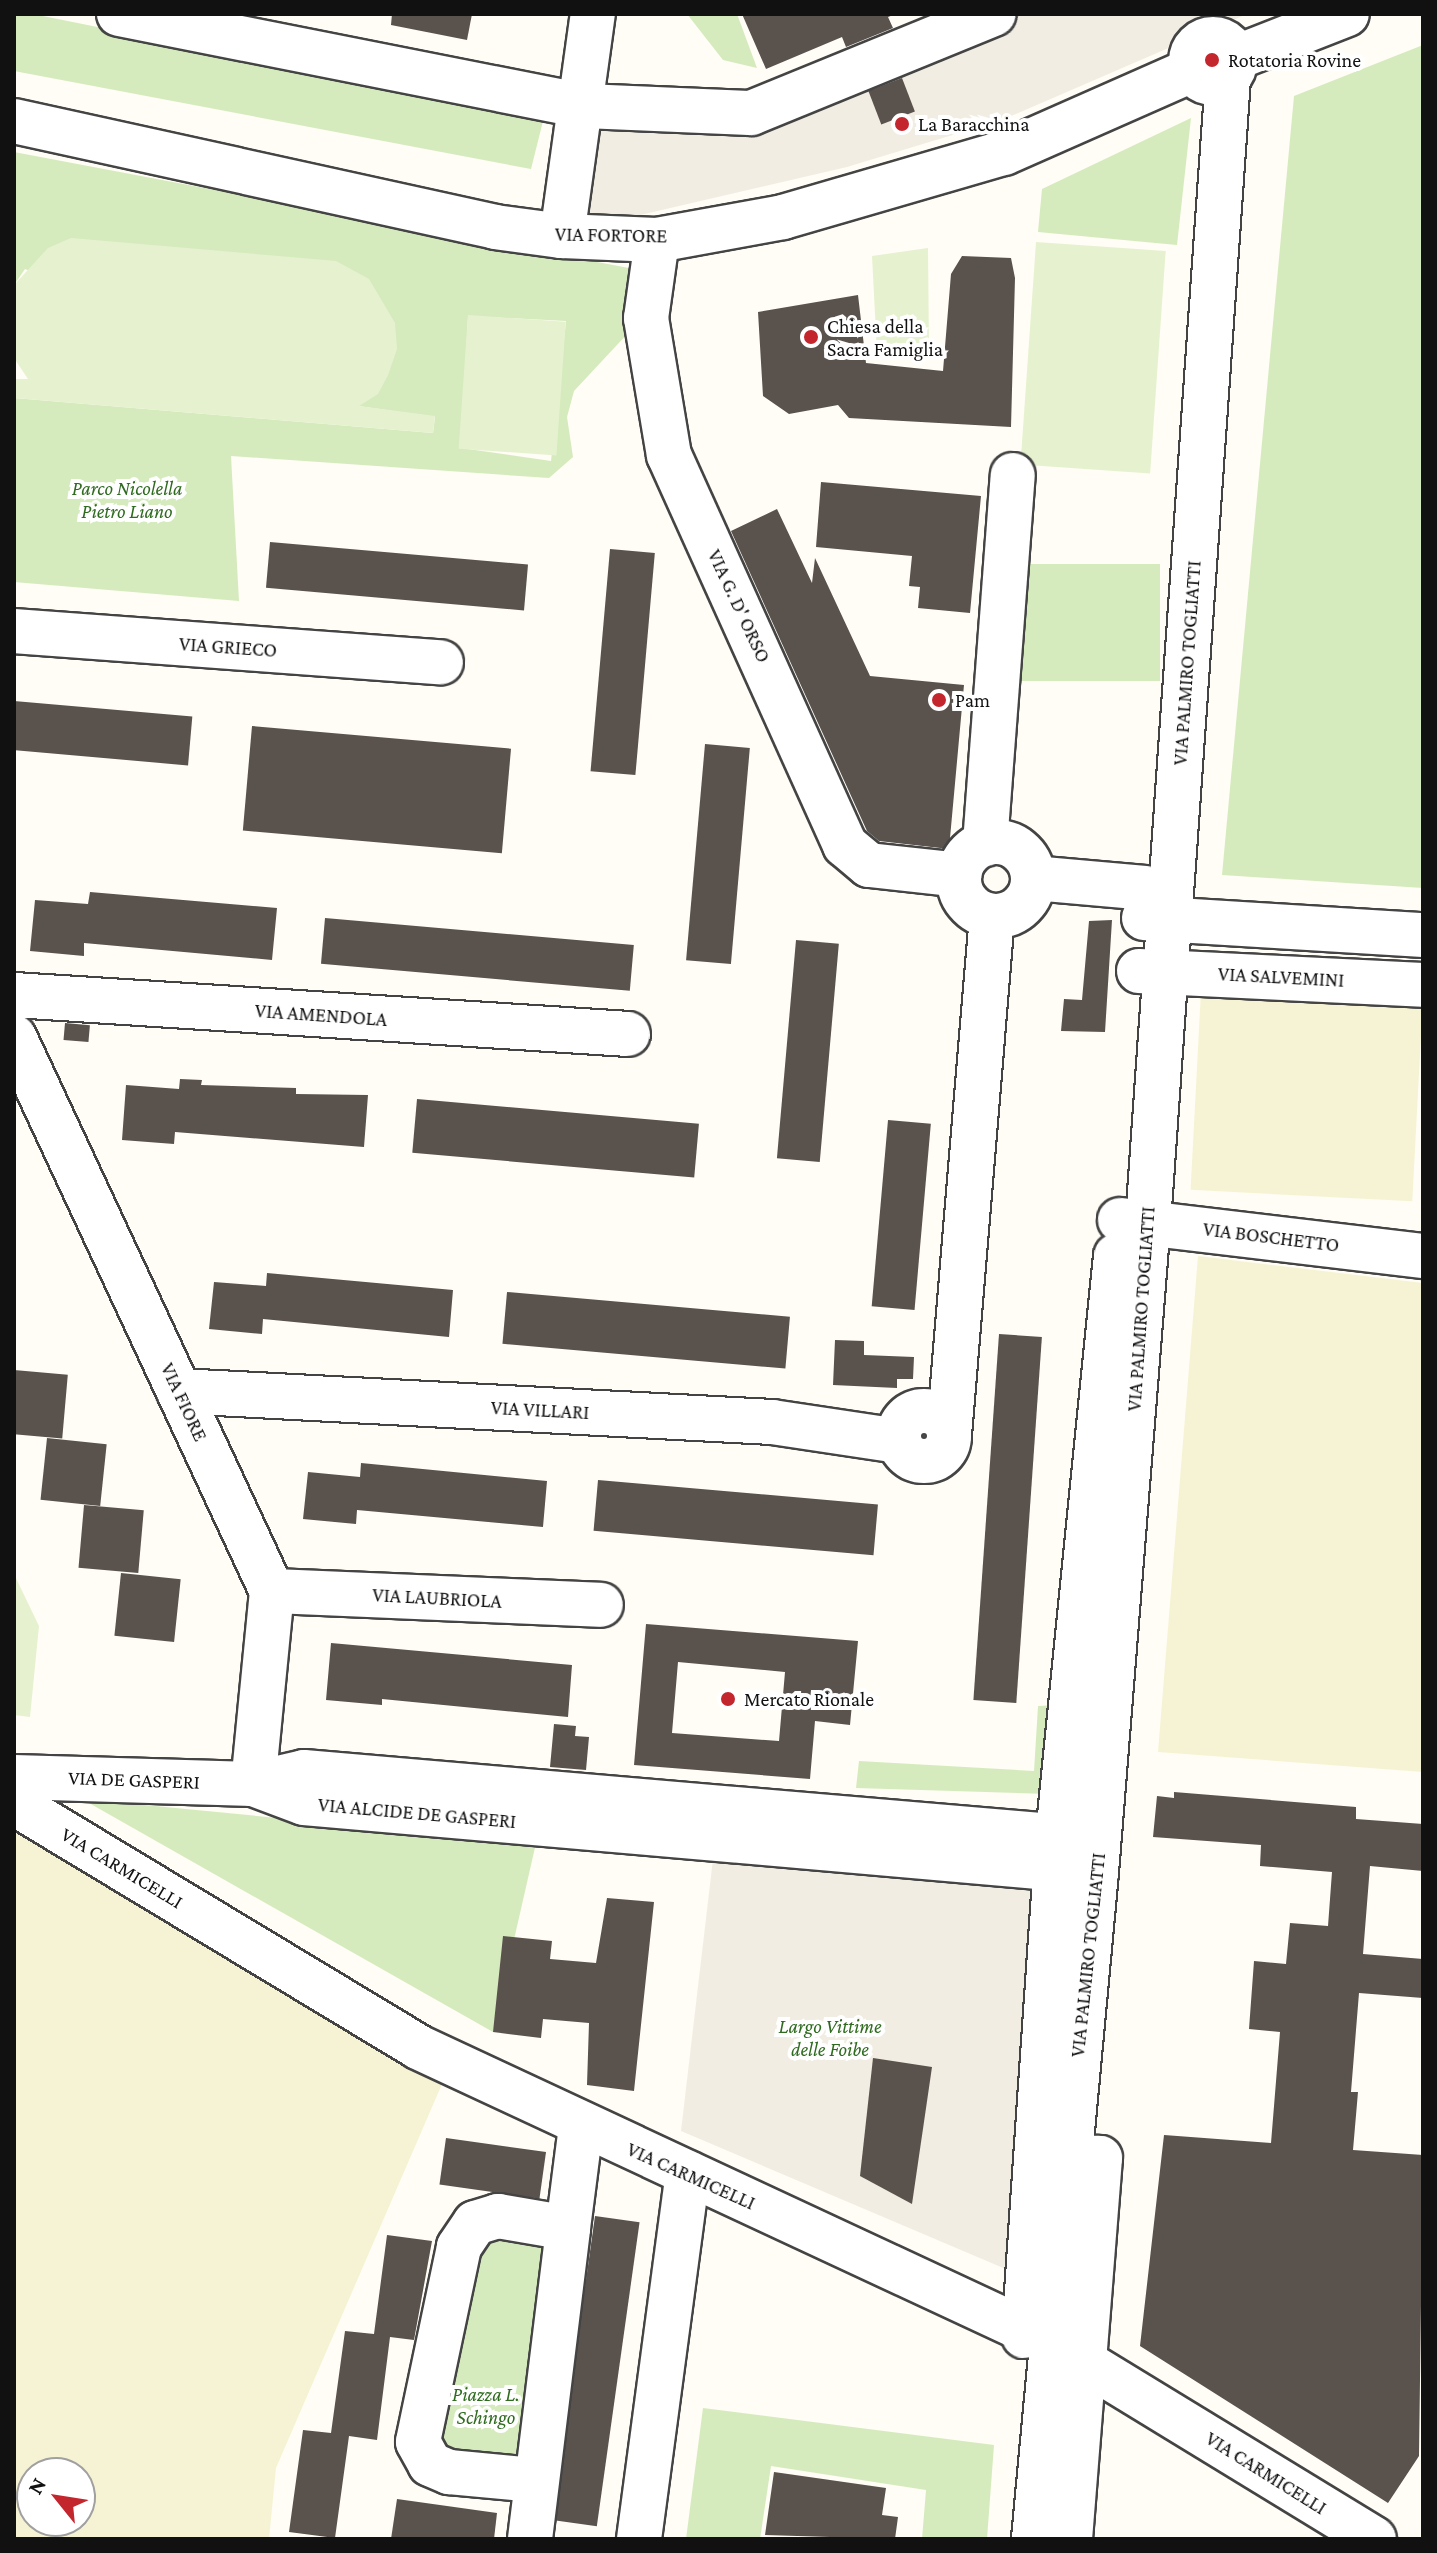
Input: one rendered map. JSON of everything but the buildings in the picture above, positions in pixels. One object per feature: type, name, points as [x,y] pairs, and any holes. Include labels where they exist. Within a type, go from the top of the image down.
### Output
[{"type":"street","points":[[119,14],[583,106],[751,113],[994,14]]},
{"type":"street","points":[[562,236],[583,106],[593,14]]},
{"type":"street","name":"VIA FORTORE","points":[[14,121],[495,227],[562,236],[657,240],[783,217],[1004,153],[1215,72],[1344,15]]},
{"type":"street","name":"VIA PALMIRO TOGLIATTI","points":[[1034,2539],[1055,2345],[1050,2157],[1134,1221],[1152,970],[1153,909],[1215,72]]},
{"type":"street","name":"VIA G. D' ORSO","points":[[657,240],[646,318],[669,455],[845,845],[869,865],[972,860]]},
{"type":"street","points":[[972,860],[998,842],[1022,853],[1034,878],[1031,892],[1018,910],[992,917],[966,902],[1013,475]]},
{"type":"street","name":"VIA GRIECO","points":[[14,631],[441,662]]},
{"type":"street","points":[[1034,878],[1153,909],[1423,935]]},
{"type":"street","name":"VIA VILLARI","points":[[179,1391],[772,1422],[899,1441],[908,1456],[928,1461],[941,1455],[949,1434],[992,917]]},
{"type":"street","name":"VIA SALVEMINI","points":[[1152,970],[1423,985]]},
{"type":"street","name":"VIA AMENDOLA","points":[[14,995],[628,1034]]},
{"type":"street","name":"VIA FIORE","points":[[14,1037],[272,1591]]},
{"type":"street","name":"VIA BOSCHETTO","points":[[1134,1221],[1423,1256]]},
{"type":"street","points":[[253,1784],[272,1591]]},
{"type":"street","name":"VIA LAUBRIOLA","points":[[272,1591],[601,1605]]},
{"type":"street","name":"VIA ALCIDE DE GASPERI","points":[[253,1784],[304,1772],[1077,1854]]},
{"type":"street","name":"VIA DE GASPERI","points":[[14,1777],[253,1784]]},
{"type":"street","name":"VIA CARMICELLI","points":[[14,1803],[418,2047],[581,2126],[1055,2345],[1374,2539]]},
{"type":"street","points":[[530,2539],[581,2126]]},
{"type":"street","points":[[1050,2157],[1100,2158],[1055,2345],[1070,2539]]},
{"type":"street","points":[[639,2539],[688,2173]]},
{"type":"street","points":[[536,2480],[449,2472],[430,2464],[418,2442],[459,2247],[475,2223],[498,2216],[568,2228]]},
{"type":"street","name":"VIA PALMIRO TOGLIATTI","points":[[1005,2539],[1055,2345]]},
{"type":"shaded area","points":[[1007,14],[1247,14],[1002,120],[847,167],[567,232],[585,110],[752,118]]},
{"type":"shaded area","points":[[1201,991],[1423,1003],[1412,1201],[1191,1190]]},
{"type":"shaded area","points":[[1198,1256],[1423,1283],[1423,1772],[1158,1752]]},
{"type":"shaded area","points":[[14,1819],[442,2084],[276,2468],[269,2539],[14,2539]]},
{"type":"shaded area","name":"Largo Vittime delle Foibe","points":[[713,1859],[1036,1884],[1008,2270],[681,2131]]},
{"type":"green space","points":[[14,14],[33,14],[544,117],[531,169],[14,71]]},
{"type":"green space","points":[[687,14],[737,14],[757,68],[723,60]]},
{"type":"green space","points":[[1423,45],[1423,888],[1222,875],[1294,96]]},
{"type":"green space","points":[[1191,118],[1177,245],[1038,232],[1042,189]]},
{"type":"green space","name":"Parco Nicolella Pietro Liano","points":[[14,152],[629,268],[630,331],[574,391],[567,417],[573,457],[549,478],[231,456],[239,601],[14,582],[14,398],[433,433],[435,417],[358,406],[25,269],[14,285]],"holes":[[[468,316],[566,321],[551,461],[461,448]]]},
{"type":"green space","points":[[71,238],[336,261],[369,279],[395,323],[397,349],[388,375],[378,394],[359,406],[435,416],[433,433],[14,398],[14,379],[28,379],[14,358],[14,285],[48,248]]},
{"type":"green space","points":[[1036,242],[1166,251],[1150,474],[1020,464]]},
{"type":"green space","points":[[928,248],[929,347],[877,353],[872,256]]},
{"type":"green space","points":[[468,315],[566,322],[556,456],[459,449]]},
{"type":"green space","points":[[1010,564],[1160,564],[1160,681],[1010,681]]},
{"type":"green space","points":[[14,1574],[39,1626],[30,1717],[14,1715]]},
{"type":"green space","points":[[1059,1705],[1049,1794],[856,1788],[859,1761],[1034,1771],[1038,1706]]},
{"type":"green space","points":[[82,1799],[536,1843],[493,2032]]},
{"type":"green space","name":"Piazza L. Schingo","points":[[475,2223],[568,2228],[536,2480],[430,2464]]},
{"type":"green space","points":[[703,2408],[994,2445],[987,2539],[922,2539],[926,2490],[771,2466],[760,2539],[686,2539]]},
{"type":"place","name":"Rotatoria Rovine","points":[[1212,60]]},
{"type":"place","name":"La Baracchina","points":[[902,124]]},
{"type":"place","name":"Chiesa della Sacra Famiglia","points":[[811,337]]},
{"type":"place","name":"Pam","points":[[939,700]]},
{"type":"place","name":"Mercato Rionale","points":[[728,1699]]}]
